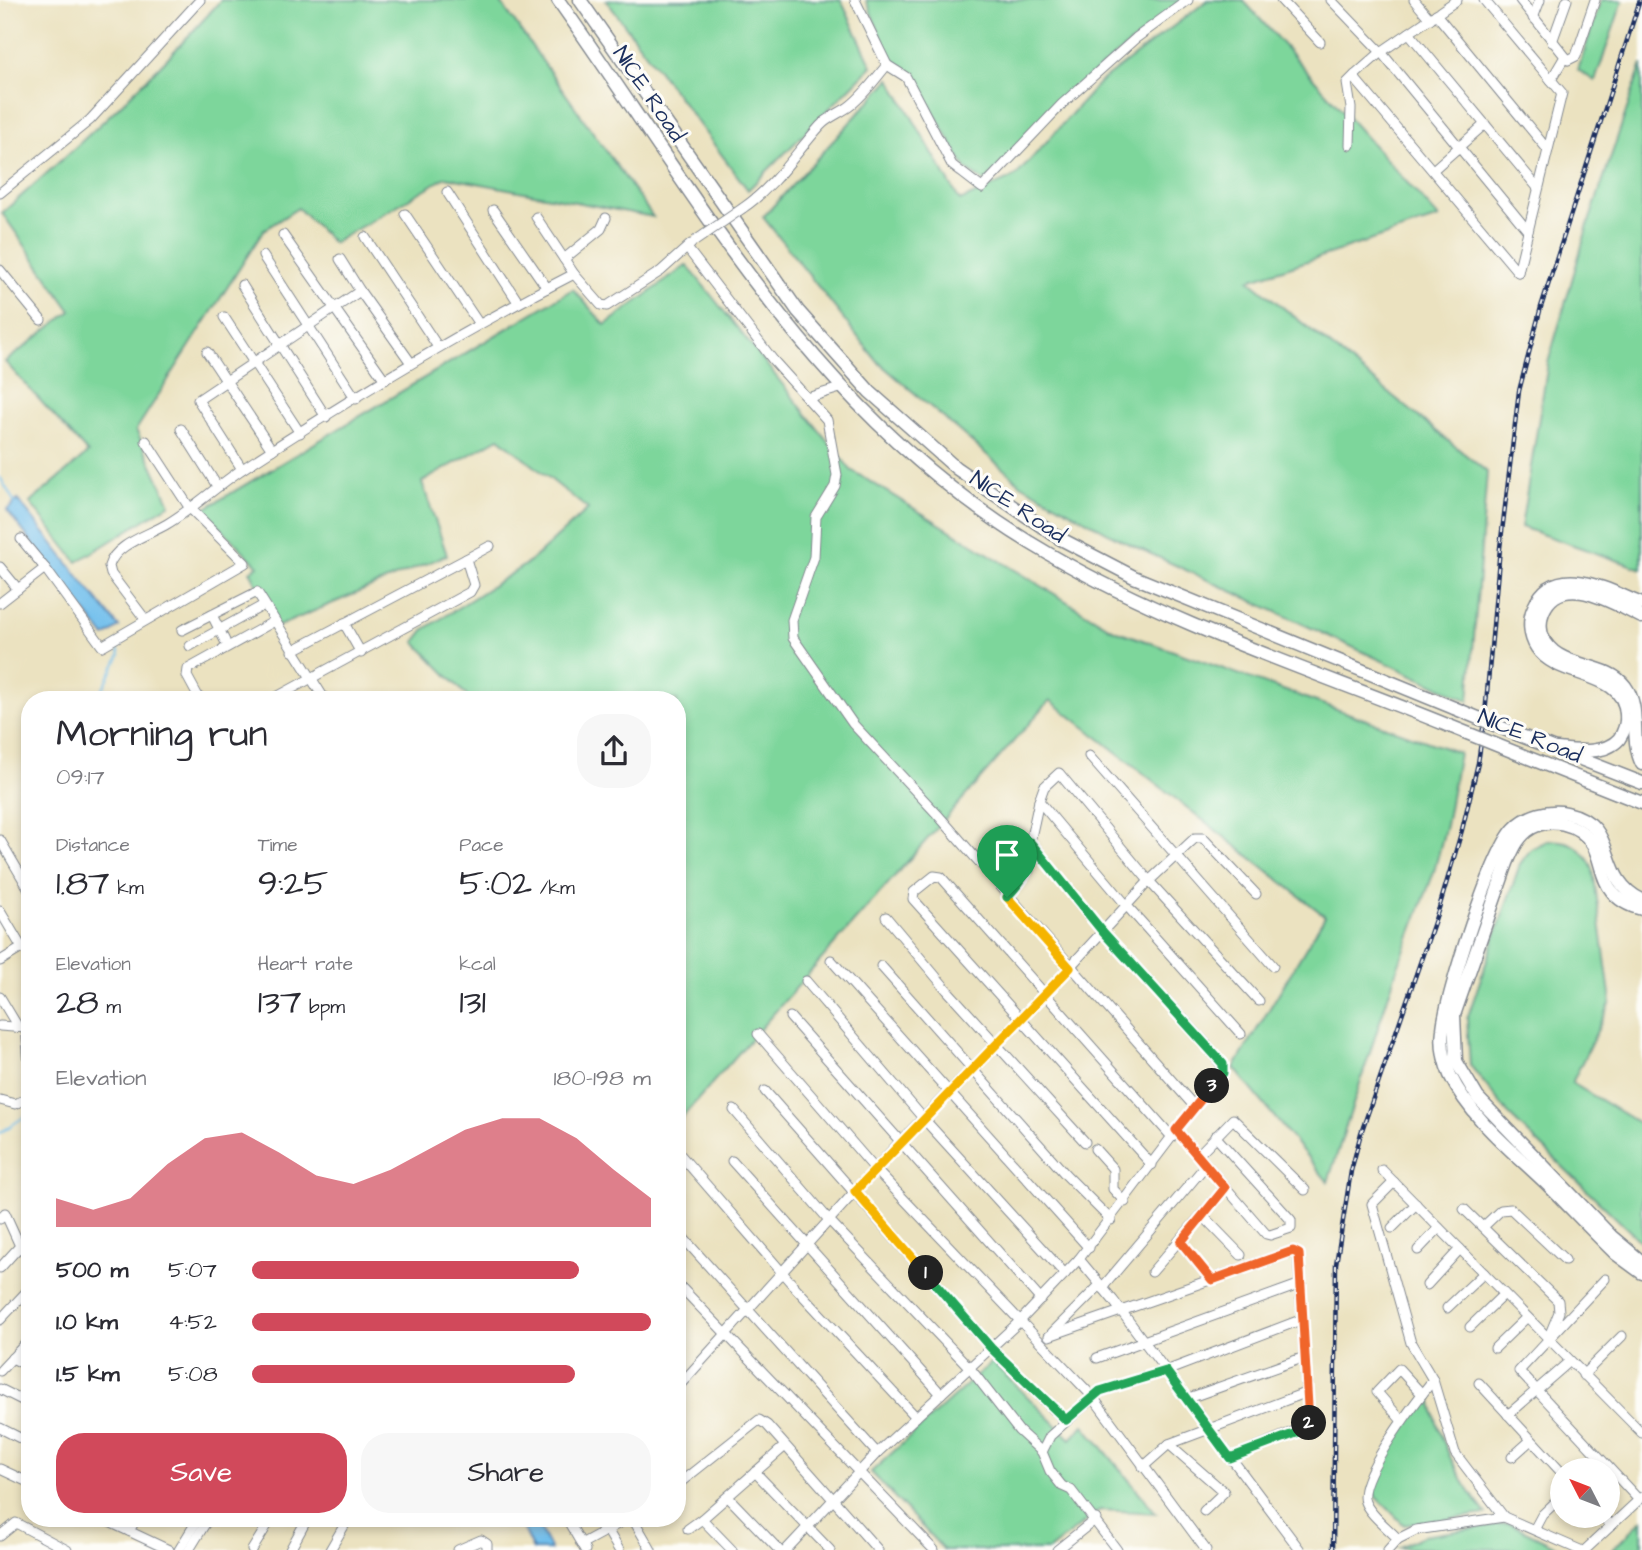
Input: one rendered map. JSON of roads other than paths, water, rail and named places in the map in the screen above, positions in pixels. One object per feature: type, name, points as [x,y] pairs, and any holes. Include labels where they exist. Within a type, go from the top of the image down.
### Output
[{"type":"highway","name":"NICE Road","points":[[558,0],[759,290],[840,388],[933,474],[1047,553],[1160,609],[1642,803]]},
{"type":"highway","name":"NICE Road","points":[[580,0],[798,311],[870,392],[956,468],[1059,538],[1134,577],[1642,783]]},
{"type":"highway","points":[[1557,749],[1585,751],[1608,747],[1624,731],[1626,709],[1612,687],[1549,661],[1537,648],[1530,622],[1538,598],[1559,582],[1576,580],[1595,584],[1642,604]]},
{"type":"highway","points":[[1642,617],[1593,595],[1572,590],[1563,592],[1549,603],[1541,619],[1543,640],[1555,653],[1615,678],[1626,688],[1635,708],[1634,744],[1642,764]]},
{"type":"highway","points":[[1642,900],[1625,892],[1615,879],[1606,845],[1596,830],[1581,818],[1566,813],[1546,813],[1528,818],[1515,828],[1497,857],[1452,987],[1443,1030],[1443,1052],[1449,1072],[1472,1108],[1616,1254],[1642,1273]]},
{"type":"highway","points":[[1642,909],[1620,901],[1608,887],[1599,856],[1579,829],[1562,823],[1543,824],[1528,831],[1515,844],[1507,863],[1454,1014],[1453,1039],[1456,1061],[1478,1098],[1611,1236],[1642,1262]]},
{"type":"street","points":[[0,193],[90,120],[200,0]]},
{"type":"street","points":[[855,0],[887,65],[906,78],[951,165],[982,188],[1062,104],[1136,38],[1188,0]]},
{"type":"street","points":[[1281,0],[1320,42]]},
{"type":"street","points":[[1332,0],[1381,52],[1528,231]]},
{"type":"street","points":[[1414,0],[1433,17],[1548,150]]},
{"type":"street","points":[[1350,145],[1351,108],[1347,83],[1381,52],[1457,0]]},
{"type":"street","points":[[1355,75],[1356,80],[1518,272],[1562,93],[1484,0]]},
{"type":"street","points":[[1520,0],[1564,58],[1573,60],[1595,0]]},
{"type":"street","points":[[1533,18],[1540,0]]},
{"type":"street","points":[[1552,42],[1567,0]]},
{"type":"street","points":[[1409,33],[1538,188]]},
{"type":"street","points":[[1551,80],[1564,58]]},
{"type":"street","points":[[536,217],[574,274],[601,305],[607,306],[661,271],[695,241],[763,194],[772,180],[799,155],[821,125],[852,104],[887,65]]},
{"type":"street","points":[[1433,170],[1485,124]]},
{"type":"street","points":[[447,192],[518,302]]},
{"type":"street","points":[[493,210],[547,288]]},
{"type":"street","points":[[405,214],[479,324]]},
{"type":"street","points":[[564,259],[601,229],[606,218]]},
{"type":"street","points":[[283,235],[385,380]]},
{"type":"street","points":[[365,237],[438,347]]},
{"type":"street","points":[[687,248],[773,360],[827,420],[836,475],[835,486],[816,517],[814,557],[792,620],[793,638],[853,724],[923,799],[1194,1106]]},
{"type":"street","points":[[263,256],[356,399]]},
{"type":"street","points":[[340,259],[411,363]]},
{"type":"street","points":[[0,270],[41,320]]},
{"type":"street","points":[[145,619],[111,574],[111,558],[169,523],[242,469],[411,363],[518,302],[574,274]]},
{"type":"street","points":[[243,285],[326,417]]},
{"type":"street","points":[[242,469],[198,400],[360,291]]},
{"type":"street","points":[[224,317],[300,433]]},
{"type":"street","points":[[207,352],[272,450]]},
{"type":"street","points":[[807,398],[840,388]]},
{"type":"street","points":[[181,429],[217,486]]},
{"type":"street","points":[[21,539],[102,646],[245,563],[189,507],[146,440]]},
{"type":"street","points":[[292,651],[489,546]]},
{"type":"street","points":[[289,691],[473,590],[466,559]]},
{"type":"street","points":[[0,567],[18,589]]},
{"type":"street","points":[[0,603],[45,568]]},
{"type":"street","points":[[181,630],[257,592],[273,622],[319,691]]},
{"type":"street","points":[[190,646],[264,605]]},
{"type":"street","points":[[212,615],[225,641]]},
{"type":"street","points":[[195,691],[187,676],[188,668],[273,622]]},
{"type":"street","points":[[344,623],[360,653]]},
{"type":"street","points":[[1089,756],[1273,966]]},
{"type":"street","points":[[1007,897],[1029,870],[1032,859],[1030,842],[1039,800],[1044,788],[1059,773],[1149,881],[1259,1001]]},
{"type":"street","points":[[1039,800],[1127,906],[1241,1034]]},
{"type":"street","points":[[686,1378],[899,1143],[1070,968],[1149,881],[1195,838],[1203,838],[1256,894]]},
{"type":"street","points":[[0,840],[21,876]]},
{"type":"street","points":[[790,1549],[877,1453],[1020,1321],[1079,1259],[1125,1202],[1194,1106],[1223,1073],[1223,1064],[1103,932],[1030,842]]},
{"type":"street","points":[[1152,1166],[913,898],[914,892],[934,876],[941,877],[1044,995],[1174,1134],[1198,1156],[1268,1235],[1291,1228],[1292,1220],[1215,1136]]},
{"type":"street","points":[[0,911],[21,938]]},
{"type":"street","points":[[886,917],[1084,1142]]},
{"type":"street","points":[[0,961],[21,948]]},
{"type":"street","points":[[831,960],[1088,1248]]},
{"type":"street","points":[[881,966],[970,1069],[1111,1220]]},
{"type":"street","points":[[806,981],[923,1118],[1065,1274]]},
{"type":"street","points":[[0,997],[18,1027]]},
{"type":"street","points":[[790,1017],[1041,1300]]},
{"type":"street","points":[[0,1026],[21,1027]]},
{"type":"street","points":[[758,1034],[876,1169],[1020,1321],[1045,1339],[1092,1396],[1206,1550]]},
{"type":"street","points":[[765,1091],[991,1348],[1066,1420]]},
{"type":"street","points":[[0,1100],[15,1104],[21,1101]]},
{"type":"street","points":[[734,1110],[830,1220],[970,1367],[1018,1431],[1042,1452],[1049,1471],[1062,1486],[1071,1490],[1096,1519],[1117,1550]]},
{"type":"street","points":[[1198,1156],[1231,1119],[1236,1120],[1304,1190]]},
{"type":"street","points":[[1095,1149],[1113,1169],[1113,1189],[1125,1202]]},
{"type":"street","points":[[686,1160],[782,1272],[916,1417]]},
{"type":"street","points":[[732,1161],[941,1394]]},
{"type":"street","points":[[1045,1339],[1101,1287],[1206,1165]]},
{"type":"street","points":[[1382,1170],[1642,1433]]},
{"type":"street","points":[[1394,1182],[1372,1204],[1411,1343],[1433,1380],[1459,1462],[1504,1517]]},
{"type":"street","points":[[1153,1272],[1225,1188]]},
{"type":"street","points":[[1392,1228],[1416,1204]]},
{"type":"street","points":[[1464,1209],[1559,1303],[1559,1312],[1548,1339]]},
{"type":"street","points":[[1483,1227],[1501,1210],[1511,1209],[1565,1260]]},
{"type":"street","points":[[0,1219],[5,1213],[20,1246],[0,1268]]},
{"type":"street","points":[[1203,1216],[1241,1255]]},
{"type":"street","points":[[1418,1250],[1440,1228]]},
{"type":"street","points":[[686,1241],[877,1453]]},
{"type":"street","points":[[1181,1242],[1212,1280]]},
{"type":"street","points":[[1427,1285],[1460,1249]]},
{"type":"street","points":[[1045,1339],[1293,1251],[1299,1255],[1308,1427],[1230,1458]]},
{"type":"street","points":[[1079,1259],[1122,1312],[1300,1550]]},
{"type":"street","points":[[1447,1308],[1484,1273]]},
{"type":"street","points":[[1605,1279],[1519,1369],[1641,1498],[1620,1517]]},
{"type":"street","points":[[1097,1358],[1301,1284]]},
{"type":"street","points":[[686,1293],[934,1550]]},
{"type":"street","points":[[1471,1327],[1504,1294]]},
{"type":"street","points":[[0,1320],[21,1298]]},
{"type":"street","points":[[1495,1348],[1526,1318]]},
{"type":"street","points":[[1042,1452],[1051,1436],[1065,1425],[1066,1420],[1100,1391],[1166,1371],[1303,1319]]},
{"type":"street","points":[[1583,1375],[1622,1336]]},
{"type":"street","points":[[0,1371],[21,1349]]},
{"type":"street","points":[[1186,1399],[1305,1357]]},
{"type":"street","points":[[12,1359],[21,1363]]},
{"type":"street","points":[[1508,1415],[1570,1361]]},
{"type":"street","points":[[1402,1421],[1377,1392],[1399,1370],[1422,1394]]},
{"type":"street","points":[[1398,1539],[1366,1506],[1363,1494],[1387,1441],[1433,1380]]},
{"type":"street","points":[[1479,1383],[1550,1460]]},
{"type":"street","points":[[0,1389],[21,1400]]},
{"type":"street","points":[[1143,1467],[1169,1444],[1306,1393]]},
{"type":"street","points":[[686,1478],[759,1420],[878,1550]]},
{"type":"street","points":[[0,1429],[21,1439]]},
{"type":"street","points":[[1512,1457],[1531,1440]]},
{"type":"street","points":[[1169,1444],[1224,1492],[1204,1511]]},
{"type":"street","points":[[688,1529],[729,1497],[731,1491],[785,1446]]},
{"type":"street","points":[[0,1469],[21,1479]]},
{"type":"street","points":[[755,1472],[831,1550]]},
{"type":"street","points":[[729,1497],[779,1550]]},
{"type":"street","points":[[1535,1528],[1550,1507]]},
{"type":"street","points":[[1388,1550],[1398,1539],[1416,1530],[1504,1517],[1582,1550],[1608,1528]]},
{"type":"street","points":[[702,1519],[732,1550]]},
{"type":"street","points":[[1057,1550],[1096,1519]]},
{"type":"street","points":[[0,1536],[16,1524],[21,1527]]},
{"type":"street","points":[[22,1527],[67,1550]]},
{"type":"street","points":[[120,1527],[169,1550]]},
{"type":"street","points":[[129,1531],[131,1527]]},
{"type":"street","points":[[179,1550],[193,1527]]},
{"type":"street","points":[[190,1550],[203,1527]]},
{"type":"street","points":[[252,1550],[266,1527]]},
{"type":"street","points":[[290,1550],[302,1527]]},
{"type":"street","points":[[330,1550],[343,1527]]},
{"type":"street","points":[[572,1527],[583,1547],[612,1527]]},
{"type":"street","points":[[605,1527],[619,1550]]},
{"type":"street","points":[[638,1527],[651,1550]]},
{"type":"street","points":[[458,1550],[481,1540],[487,1544],[487,1550]]},
{"type":"water","points":[[18,500],[119,627],[105,637],[7,510]]},
{"type":"water","points":[[522,1527],[539,1527],[551,1550],[533,1550]]},
{"type":"waterway","points":[[0,477],[15,503]]},
{"type":"waterway","points":[[102,691],[120,655],[116,643]]},
{"type":"waterway","points":[[0,1133],[21,1119]]},
{"type":"railway","points":[[1333,1550],[1336,1264],[1351,1171],[1361,1133],[1439,908],[1462,830],[1478,763],[1485,715],[1500,548],[1519,391],[1541,307],[1640,0]]}]
